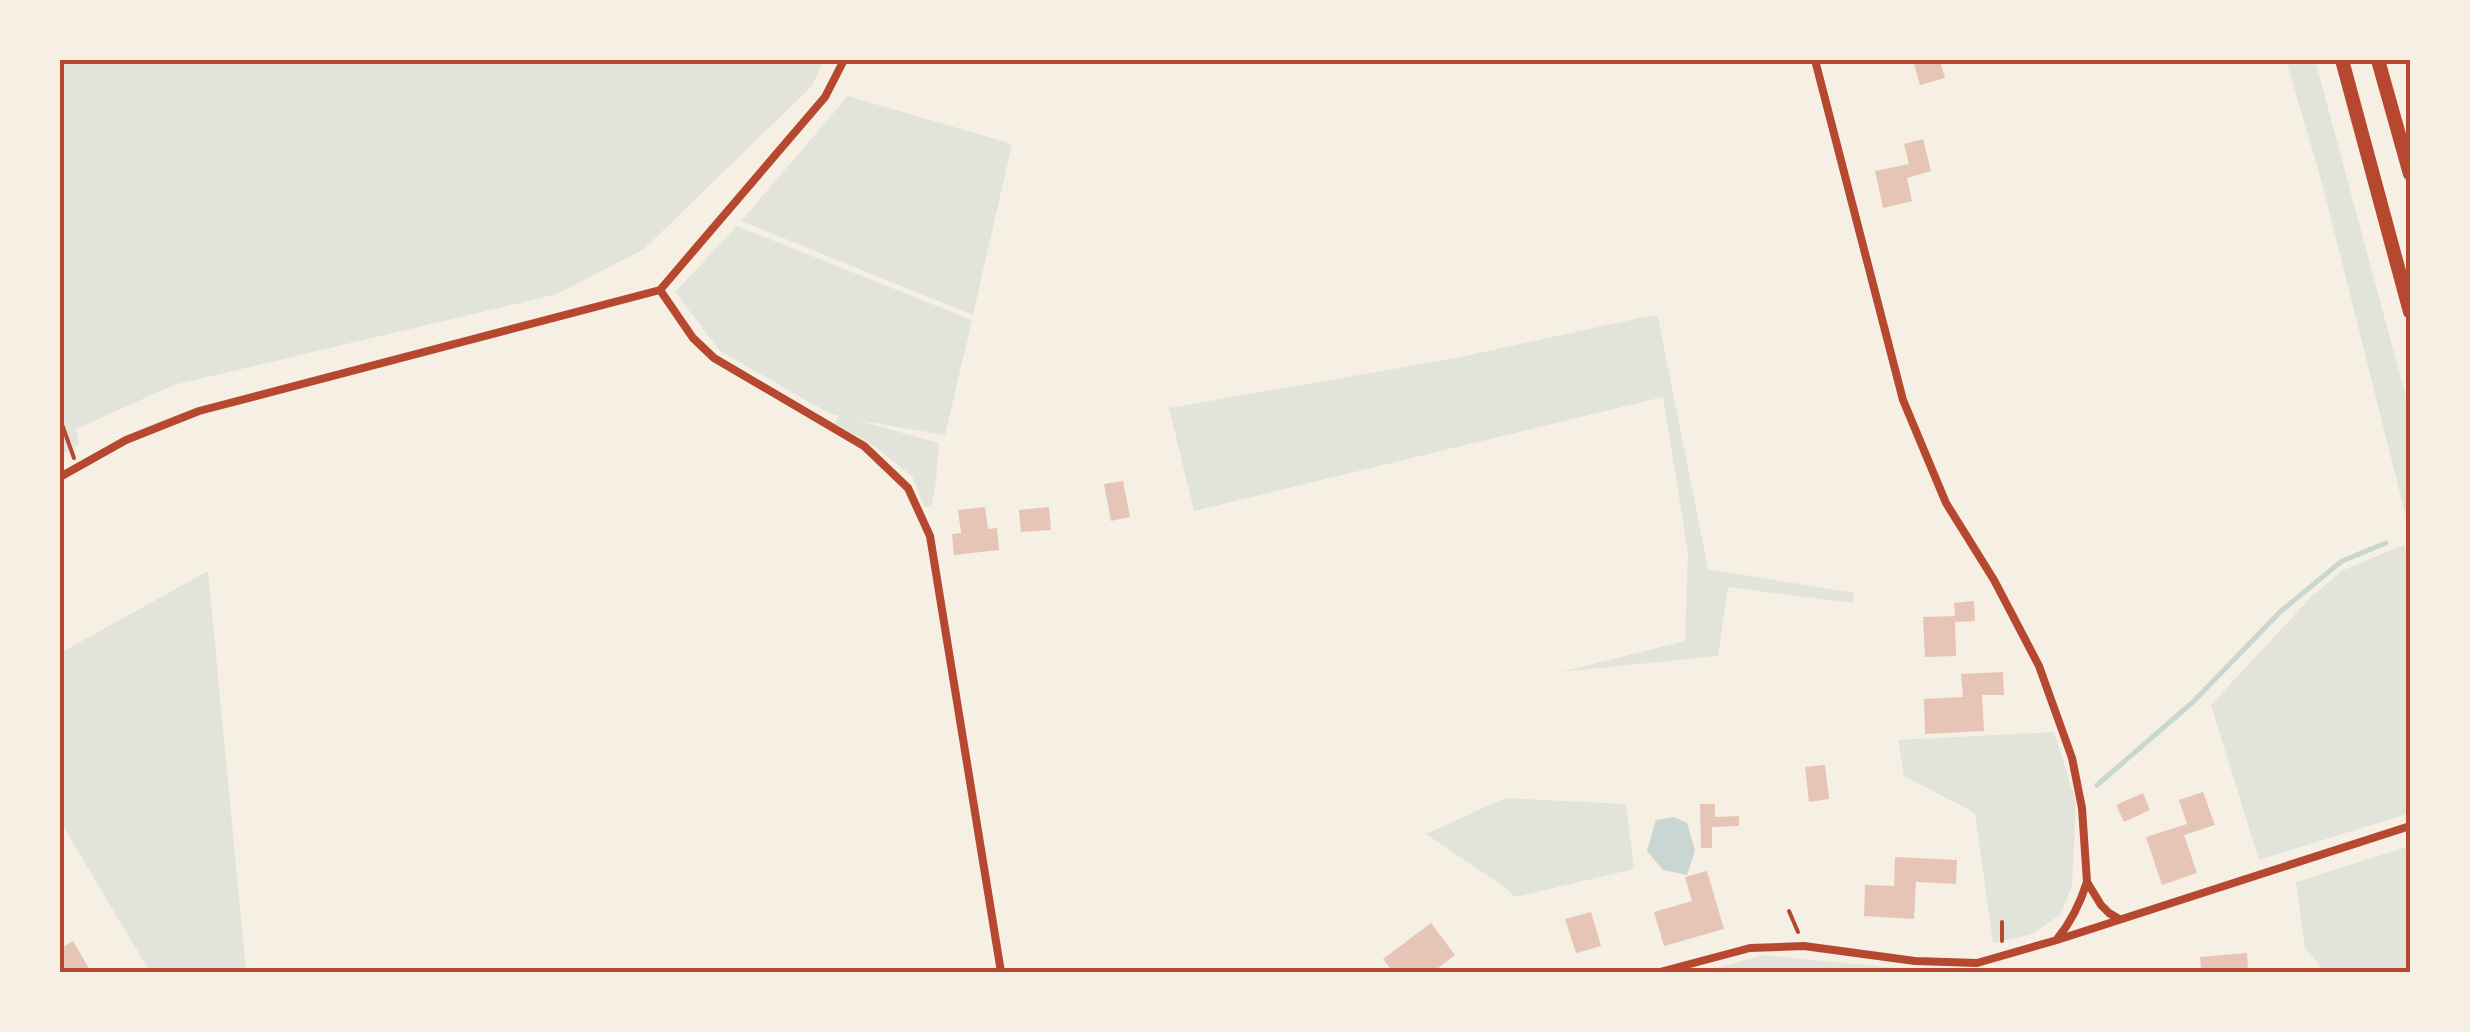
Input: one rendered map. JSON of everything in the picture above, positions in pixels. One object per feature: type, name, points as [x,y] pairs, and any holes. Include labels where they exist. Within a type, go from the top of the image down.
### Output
[{"type":"highway","points":[[2342,60],[2410,312]]},
{"type":"highway","points":[[2378,60],[2410,174]]},
{"type":"street","points":[[60,476],[126,440],[198,412],[660,290],[824,96],[844,60]]},
{"type":"street","points":[[1815,60],[1904,400],[1946,503],[1994,580],[2038,666],[2072,758],[2082,808],[2087,882],[2070,923],[2056,940]]},
{"type":"street","points":[[660,290],[693,338],[714,358],[864,446],[908,488],[930,536],[1001,972]]},
{"type":"street","points":[[1660,972],[1750,948],[1804,946],[1915,961],[1977,963],[2410,826]]},
{"type":"street","points":[[2087,882],[2108,914],[2119,919]]},
{"type":"path","points":[[60,419],[77,467]]},
{"type":"path","points":[[1789,911],[1804,946]]},
{"type":"path","points":[[2002,922],[2002,956]]},
{"type":"shaded area","points":[[60,60],[823,60],[812,86],[644,249],[557,294],[174,385],[76,429],[79,444],[60,456]]},
{"type":"shaded area","points":[[2286,60],[2315,60],[2410,412],[2410,533],[2322,183]]},
{"type":"shaded area","points":[[848,96],[1012,144],[973,315],[741,221]]},
{"type":"shaded area","points":[[737,226],[972,320],[945,435],[856,420],[939,443],[932,504],[925,508],[912,476],[870,443],[834,423],[839,416],[720,351],[675,292]]},
{"type":"shaded area","points":[[1658,317],[1708,569],[1854,593],[1853,603],[1728,587],[1718,656],[1561,672],[1685,641],[1688,553],[1663,397],[1194,511],[1169,408],[1456,358]]},
{"type":"shaded area","points":[[2404,545],[2410,570],[2410,813],[2259,860],[2211,705],[2311,597],[2343,570]]},
{"type":"shaded area","points":[[208,571],[246,971],[150,972],[60,821],[60,653]]},
{"type":"shaded area","points":[[2054,732],[2076,802],[2072,886],[2060,915],[2032,934],[1993,943],[1975,813],[1904,776],[1898,740]]},
{"type":"shaded area","points":[[1505,798],[1626,804],[1634,869],[1515,897],[1426,834]]},
{"type":"shaded area","points":[[1674,817],[1687,823],[1695,850],[1687,875],[1663,870],[1647,851],[1656,820]]},
{"type":"shaded area","points":[[2410,846],[2410,972],[2322,968],[2305,948],[2296,882]]},
{"type":"shaded area","points":[[1763,955],[1938,972],[1702,972]]},
{"type":"building","points":[[1913,60],[1940,60],[1945,78],[1920,85]]},
{"type":"building","points":[[1923,139],[1931,171],[1907,178],[1912,201],[1883,208],[1875,171],[1909,164],[1904,144]]},
{"type":"building","points":[[1123,481],[1130,517],[1111,521],[1104,484]]},
{"type":"building","points":[[985,507],[988,529],[997,528],[999,550],[954,555],[952,534],[961,533],[958,510]]},
{"type":"building","points":[[1049,507],[1051,530],[1021,532],[1019,510]]},
{"type":"building","points":[[1974,601],[1975,621],[1955,622],[1956,656],[1925,657],[1923,617],[1955,616],[1954,603]]},
{"type":"building","points":[[2003,672],[2004,695],[1982,695],[1984,731],[1925,734],[1924,699],[1963,697],[1961,674]]},
{"type":"building","points":[[1825,765],[1829,799],[1809,802],[1805,767]]},
{"type":"building","points":[[2203,792],[2215,825],[2184,835],[2197,873],[2162,885],[2146,837],[2187,824],[2179,800]]},
{"type":"building","points":[[2143,793],[2150,810],[2124,822],[2116,805]]},
{"type":"building","points":[[1700,804],[1715,804],[1715,817],[1739,816],[1739,826],[1712,827],[1712,848],[1701,848]]},
{"type":"building","points":[[1895,857],[1957,860],[1956,884],[1916,882],[1914,919],[1864,916],[1865,885],[1894,886]]},
{"type":"building","points":[[1707,871],[1724,929],[1664,946],[1654,912],[1692,901],[1685,877]]},
{"type":"building","points":[[1591,912],[1601,946],[1576,953],[1565,919]]},
{"type":"building","points":[[1431,923],[1455,955],[1433,972],[1393,972],[1383,959]]},
{"type":"building","points":[[73,941],[91,972],[60,972],[60,949]]},
{"type":"building","points":[[2247,953],[2248,972],[2201,972],[2200,957]]},
{"type":"waterway","points":[[2097,785],[2193,702],[2281,611],[2342,561],[2386,543]]}]
